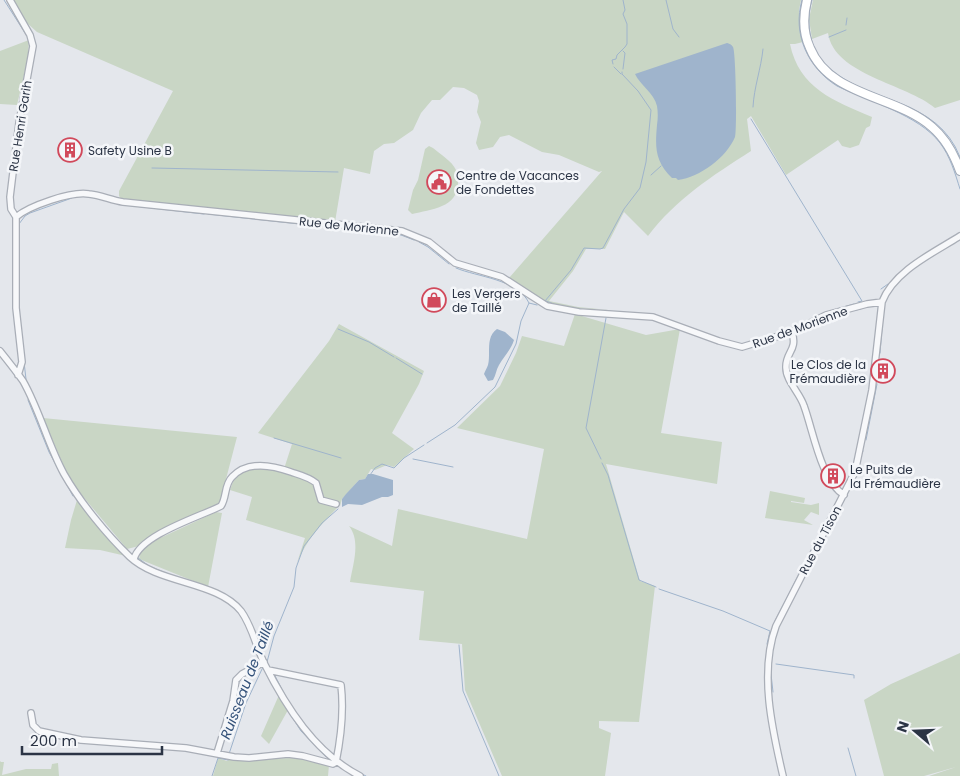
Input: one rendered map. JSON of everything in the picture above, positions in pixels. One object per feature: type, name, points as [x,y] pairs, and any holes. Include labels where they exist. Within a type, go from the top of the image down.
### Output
[{"type":"main road","points":[[807,0],[804,21],[806,40],[823,69],[841,83],[911,113],[927,123],[947,143],[960,171]]},
{"type":"street","name":"Rue Henri Garih","points":[[10,0],[28,30],[33,43],[19,123],[10,197],[11,209],[16,218],[14,222],[16,308],[22,362],[18,375]]},
{"type":"street","name":"Rue de Morienne","points":[[16,218],[22,213],[60,198],[77,194],[89,194],[123,202],[402,231],[428,242],[455,263],[502,277],[548,306],[578,312],[653,318],[718,341],[742,347],[792,332],[826,315],[882,302]]},
{"type":"street","points":[[882,302],[886,292],[893,283],[919,262],[960,236]]},
{"type":"street","name":"Rue du Tison","points":[[783,776],[772,725],[768,678],[769,649],[776,626],[855,472],[874,381],[882,302]]},
{"type":"street","points":[[792,332],[795,345],[788,358],[787,374],[804,404],[811,430],[831,483],[844,495]]},
{"type":"street","points":[[0,351],[18,375],[30,397],[56,458],[72,487],[92,514],[134,559],[148,569],[229,600],[242,613],[266,665],[289,708],[325,752],[336,762],[360,776]]},
{"type":"street","points":[[134,559],[136,551],[151,540],[221,506],[232,477],[243,469],[252,466],[274,466],[302,476],[316,483],[321,500],[336,504]]},
{"type":"street","points":[[217,753],[233,701],[238,676],[266,665],[341,685],[343,699],[336,762]]},
{"type":"street","points":[[31,712],[32,723],[37,730],[65,737],[186,748],[234,757],[249,758],[288,754],[333,764],[336,762]]},
{"type":"green space","points":[[12,0],[801,0],[799,10],[803,42],[790,44],[801,72],[820,91],[844,105],[872,117],[870,126],[866,128],[859,145],[850,148],[842,146],[838,140],[786,175],[751,116],[747,119],[751,151],[695,189],[670,211],[648,236],[624,212],[605,249],[586,249],[573,271],[549,301],[578,307],[609,310],[576,308],[545,302],[509,278],[602,171],[599,172],[559,155],[542,152],[509,135],[500,137],[493,147],[479,150],[476,143],[481,122],[477,112],[479,101],[477,95],[464,88],[453,87],[440,100],[432,100],[421,113],[413,130],[394,143],[384,144],[374,151],[370,174],[344,168],[335,222],[122,200],[119,196],[119,191],[173,91],[37,32],[27,23]]},
{"type":"green space","points":[[813,0],[960,0],[960,100],[935,108],[907,92],[857,69],[843,59],[833,47],[828,33],[812,39],[809,19]]},
{"type":"green space","points":[[29,40],[28,58],[17,105],[0,104],[0,51]]},
{"type":"green space","points":[[429,146],[446,158],[454,167],[458,174],[457,190],[454,197],[442,206],[412,214],[408,210],[413,190],[418,180],[425,149]]},
{"type":"green space","points":[[575,314],[646,335],[680,329],[661,433],[722,442],[717,484],[606,464],[640,581],[655,586],[639,722],[599,721],[599,728],[611,733],[605,776],[502,776],[465,690],[462,644],[419,640],[424,591],[350,582],[355,539],[349,526],[392,546],[398,509],[527,539],[544,449],[457,428],[500,386],[522,336],[564,346]]},
{"type":"green space","points":[[339,324],[424,371],[419,384],[392,433],[414,449],[394,467],[387,465],[375,470],[371,469],[365,479],[359,480],[342,499],[340,506],[337,503],[335,506],[338,507],[314,534],[296,566],[305,538],[246,520],[252,497],[230,490],[234,479],[247,467],[284,469],[292,444],[258,433],[329,341]]},
{"type":"green space","points":[[43,418],[237,437],[220,502],[155,534],[139,546],[127,549],[75,487]]},
{"type":"green space","points":[[770,491],[805,498],[804,503],[791,502],[811,505],[819,503],[819,515],[811,512],[804,520],[813,525],[765,518]]},
{"type":"green space","points":[[77,500],[126,556],[100,550],[65,548]]},
{"type":"green space","points":[[216,512],[222,513],[208,587],[139,559],[141,550],[158,539]]},
{"type":"green space","points":[[960,653],[960,776],[929,776],[956,767],[924,776],[884,776],[864,700],[891,684]]},
{"type":"green space","points":[[279,695],[288,710],[269,744],[261,736]]},
{"type":"green space","points":[[218,758],[227,761],[229,759],[296,758],[329,765],[328,776],[213,776]]},
{"type":"green space","points":[[0,761],[4,762],[2,775],[26,769],[51,769],[52,764],[58,763],[59,776],[0,776]]},
{"type":"water","points":[[727,43],[733,47],[734,52],[736,92],[735,137],[719,159],[703,171],[678,180],[672,178],[662,166],[657,154],[657,106],[650,93],[635,74]]},
{"type":"water","points":[[497,329],[505,332],[514,340],[498,367],[493,380],[488,381],[484,374],[489,361],[491,336]]},
{"type":"water","points":[[368,474],[393,480],[393,495],[362,505],[348,504],[342,507],[342,499],[359,480],[365,479]]},
{"type":"waterway","points":[[4,0],[27,36]]},
{"type":"waterway","name":"Ruisseau de Taillé","points":[[613,64],[612,60],[616,59],[617,55],[627,44],[627,24],[623,14],[625,10],[623,0]]},
{"type":"waterway","points":[[666,0],[673,29],[679,37]]},
{"type":"waterway","points":[[802,0],[799,13],[801,37],[805,49],[818,70],[837,86],[892,110],[919,124],[931,133],[947,153],[960,189]]},
{"type":"waterway","points":[[812,0],[809,24],[814,48]]},
{"type":"waterway","points":[[846,25],[847,18]]},
{"type":"waterway","points":[[829,37],[846,30]]},
{"type":"waterway","points":[[753,107],[763,49]]},
{"type":"waterway","name":"Ruisseau de Taillé","points":[[623,51],[625,53],[623,69]]},
{"type":"waterway","name":"Ruisseau de Taillé","points":[[614,67],[621,74]]},
{"type":"waterway","points":[[830,69],[864,89],[920,112],[936,123],[949,138],[960,157]]},
{"type":"waterway","name":"Ruisseau de Taillé","points":[[545,301],[571,270],[584,248],[603,248],[624,209],[640,188],[646,162],[651,110],[622,72]]},
{"type":"waterway","points":[[751,119],[862,301],[858,302]]},
{"type":"waterway","points":[[651,175],[661,166]]},
{"type":"waterway","points":[[152,168],[338,172]]},
{"type":"waterway","points":[[19,224],[30,213],[72,198]]},
{"type":"waterway","points":[[134,206],[204,214]]},
{"type":"waterway","points":[[208,214],[382,233]]},
{"type":"waterway","points":[[389,234],[401,235],[414,240]]},
{"type":"waterway","points":[[419,242],[449,264]]},
{"type":"waterway","points":[[456,268],[507,284],[524,295],[529,303]]},
{"type":"waterway","points":[[892,280],[904,269]]},
{"type":"waterway","points":[[881,289],[888,284]]},
{"type":"waterway","points":[[885,302],[891,291]]},
{"type":"waterway","points":[[546,301],[554,304]]},
{"type":"waterway","name":"Ruisseau de Taillé","points":[[427,443],[455,425],[495,387],[516,344],[521,321],[529,303],[537,305]]},
{"type":"waterway","points":[[830,311],[854,304]]},
{"type":"waterway","points":[[558,305],[585,310]]},
{"type":"waterway","points":[[856,310],[861,309]]},
{"type":"waterway","points":[[880,353],[883,316]]},
{"type":"waterway","points":[[601,459],[586,428],[606,318]]},
{"type":"waterway","points":[[338,329],[369,342],[394,357]]},
{"type":"waterway","points":[[396,358],[422,374]]},
{"type":"waterway","points":[[24,362],[26,379]]},
{"type":"waterway","points":[[866,440],[877,384]]},
{"type":"waterway","points":[[28,400],[49,452],[73,496]]},
{"type":"waterway","points":[[274,438],[341,458]]},
{"type":"waterway","name":"Ruisseau de Taillé","points":[[370,475],[375,468],[382,464],[394,468],[404,458],[424,445]]},
{"type":"waterway","points":[[861,455],[863,451]]},
{"type":"waterway","points":[[413,459],[453,467]]},
{"type":"waterway","points":[[602,463],[608,475],[639,580],[656,587]]},
{"type":"waterway","points":[[838,512],[845,498]]},
{"type":"waterway","points":[[78,502],[100,528]]},
{"type":"waterway","name":"Ruisseau de Taillé","points":[[267,662],[274,636],[294,587],[296,568],[304,546],[322,523],[338,509]]},
{"type":"waterway","points":[[775,621],[815,543]]},
{"type":"waterway","points":[[138,558],[149,566],[173,576]]},
{"type":"waterway","points":[[128,559],[137,566]]},
{"type":"waterway","points":[[140,568],[155,575]]},
{"type":"waterway","points":[[659,589],[723,611],[770,631],[767,644]]},
{"type":"waterway","points":[[459,645],[463,691],[499,776]]},
{"type":"waterway","points":[[766,659],[767,648]]},
{"type":"waterway","points":[[776,664],[854,675],[854,678]]},
{"type":"waterway","name":"Ruisseau de Taillé","points":[[229,754],[246,703],[263,667]]},
{"type":"waterway","points":[[274,674],[286,697]]},
{"type":"waterway","points":[[771,674],[773,692]]},
{"type":"waterway","points":[[279,697],[301,731],[326,757]]},
{"type":"waterway","points":[[848,748],[856,776]]},
{"type":"waterway","name":"Ruisseau de Taillé","points":[[212,776],[218,758],[228,760]]},
{"type":"waterway","points":[[362,774],[366,776]]},
{"type":"place","name":"Safety Usine B","points":[[70,150]]},
{"type":"place","name":"Centre de Vacances de Fondettes","points":[[439,182]]},
{"type":"place","name":"Les Vergers de Taillé","points":[[434,300]]},
{"type":"place","name":"Le Clos de la Frémaudière","points":[[883,371]]},
{"type":"place","name":"Le Puits de la Frémaudière","points":[[833,476]]}]
